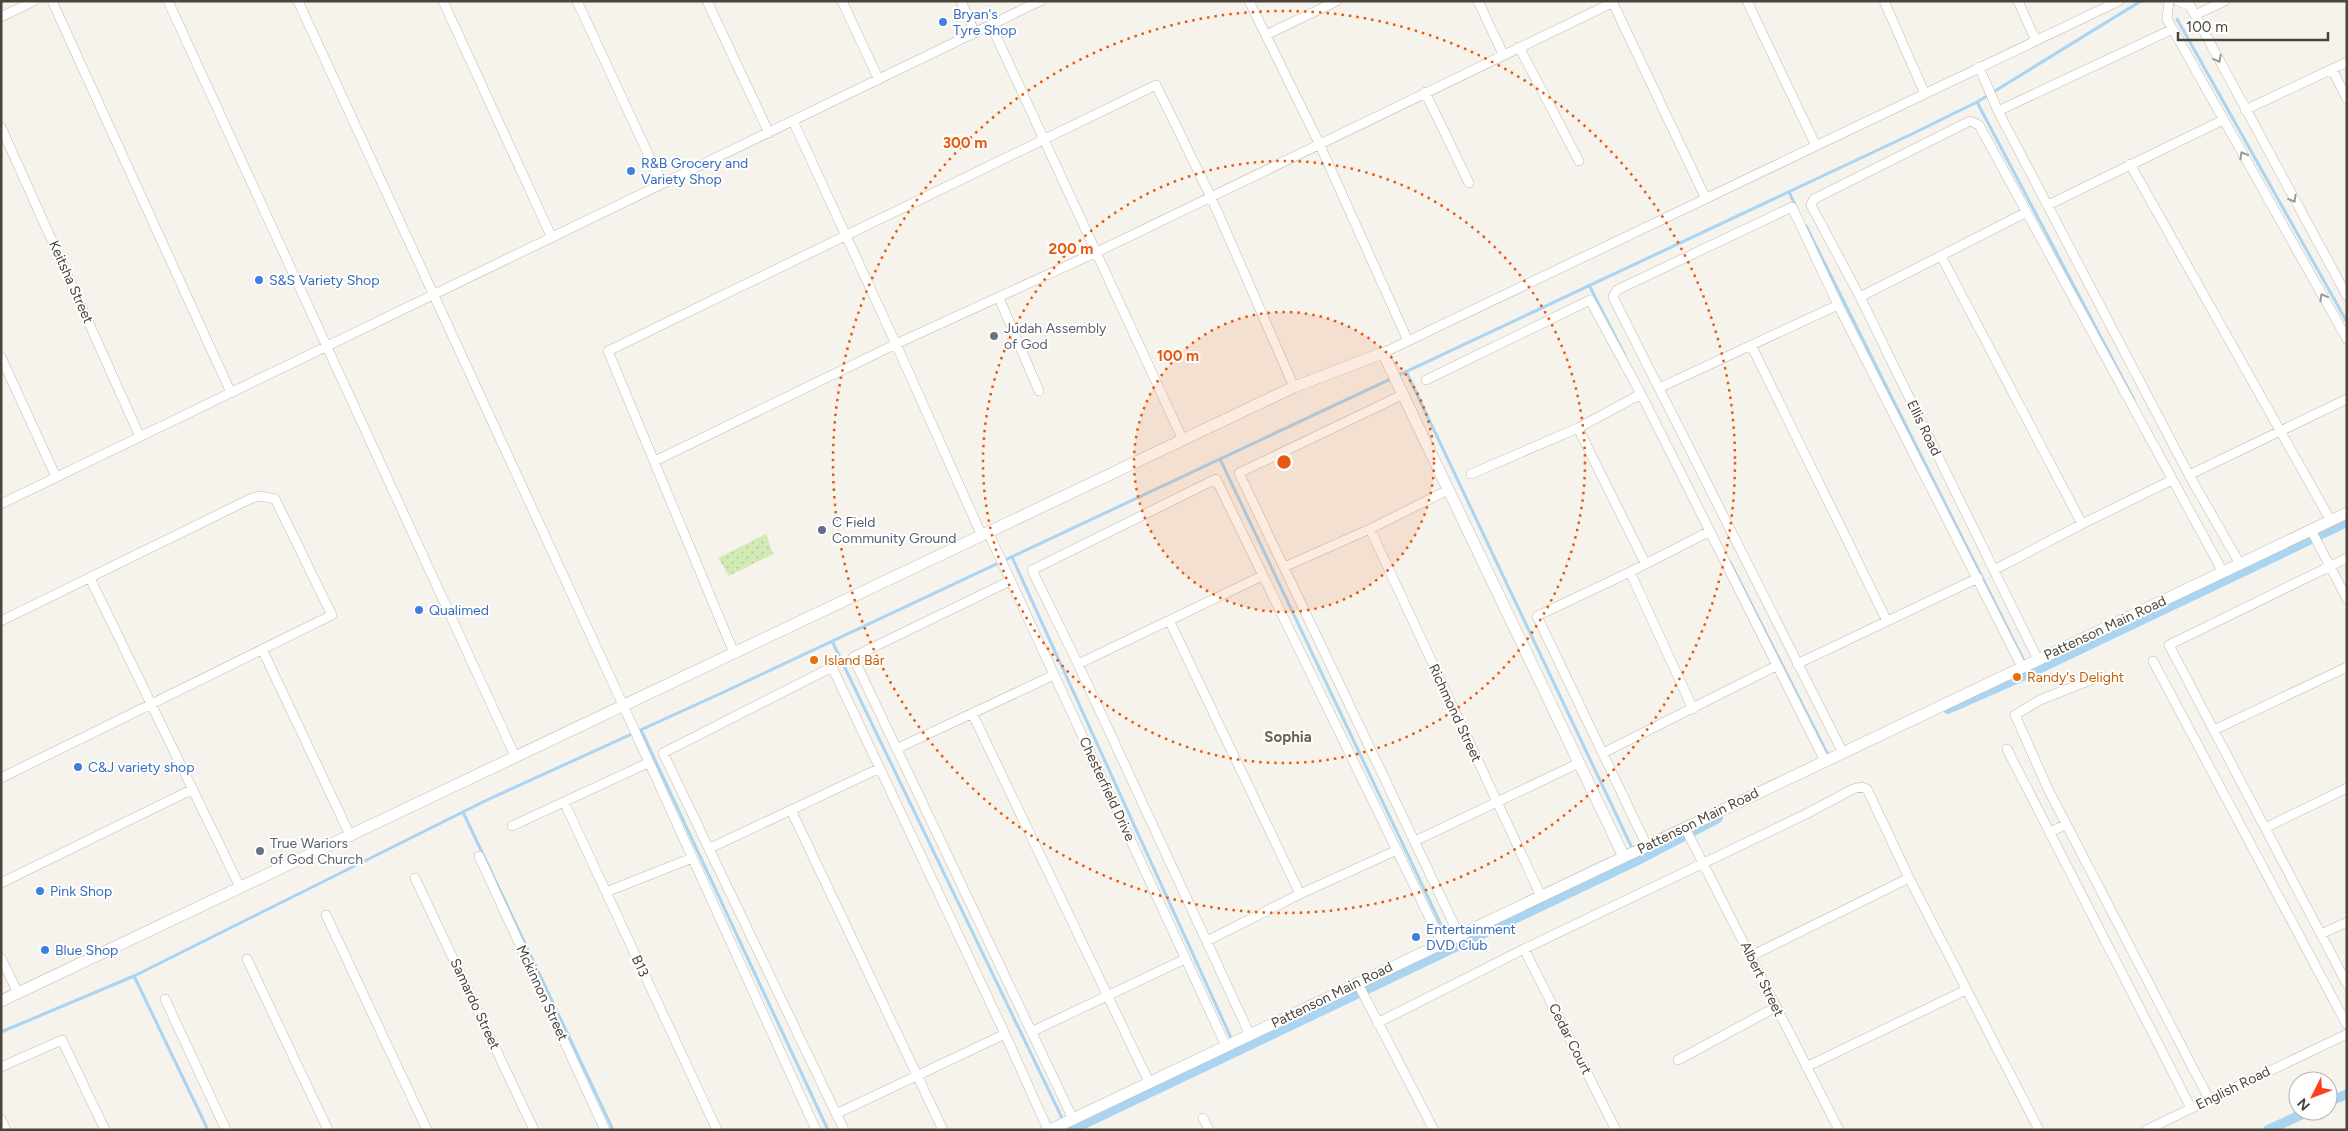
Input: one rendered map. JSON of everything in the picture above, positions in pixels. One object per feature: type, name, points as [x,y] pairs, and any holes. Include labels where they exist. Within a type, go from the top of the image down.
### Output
[{"type":"street","points":[[1,17],[34,1]]},
{"type":"street","points":[[52,1],[232,392]]},
{"type":"street","points":[[168,1],[515,756]]},
{"type":"street","points":[[298,1],[623,705],[816,1130]]},
{"type":"street","points":[[443,1],[552,238]]},
{"type":"street","points":[[577,1],[662,184]]},
{"type":"street","points":[[707,1],[769,132]]},
{"type":"street","points":[[842,1],[878,80]]},
{"type":"street","points":[[961,1],[975,33]]},
{"type":"street","points":[[1,504],[1040,1]]},
{"type":"street","points":[[1249,1],[1319,143],[1408,341]]},
{"type":"street","points":[[1266,35],[1337,1]]},
{"type":"street","points":[[1478,1],[1503,54]]},
{"type":"street","points":[[1747,1],[1816,146]]},
{"type":"street","points":[[1884,1],[1925,94]]},
{"type":"street","points":[[2018,1],[2036,41]]},
{"type":"street","points":[[1,1001],[1294,387],[1383,353],[1925,94],[1980,70],[2119,1]]},
{"type":"street","points":[[2169,1],[2167,19],[2347,339]]},
{"type":"street","points":[[2178,1],[2190,6],[2196,16],[2347,296]]},
{"type":"street","points":[[2196,16],[2225,1]]},
{"type":"street","points":[[655,461],[896,344],[1097,252],[1612,2],[1706,199]]},
{"type":"street","points":[[992,25],[1184,440]]},
{"type":"street","points":[[1996,106],[2173,29]]},
{"type":"street","points":[[1519,47],[1579,162]]},
{"type":"street","points":[[2245,110],[2347,62]]},
{"type":"street","points":[[2332,69],[2347,99]]},
{"type":"street","points":[[1980,70],[1996,106],[2189,475],[2240,564]]},
{"type":"street","points":[[734,653],[608,352],[1156,85],[1211,196],[1294,387]]},
{"type":"street","points":[[1425,92],[1469,183]]},
{"type":"street","points":[[2048,205],[2223,120]]},
{"type":"street","name":"Chesterfield Drive","points":[[793,121],[985,534],[1010,580],[1226,1046]]},
{"type":"street","name":"Ellis Road","points":[[2026,213],[1979,125],[1970,121],[1814,199],[1811,205],[1860,297],[2038,660]]},
{"type":"street","name":"Keitsha Street","points":[[1,127],[140,437]]},
{"type":"street","points":[[2130,164],[2331,521]]},
{"type":"street","points":[[1832,758],[1798,664],[1613,297],[1617,290],[1792,207],[1838,305],[2022,667]]},
{"type":"street","points":[[1860,297],[2026,213],[2223,572]]},
{"type":"street","points":[[1941,256],[2082,524]]},
{"type":"street","points":[[998,298],[1039,391]]},
{"type":"street","points":[[1426,380],[1590,300],[1641,394],[1776,666],[1832,758]]},
{"type":"street","points":[[1659,388],[1838,305]]},
{"type":"street","points":[[1751,345],[1886,622]]},
{"type":"street","points":[[1383,353],[1624,857]]},
{"type":"street","points":[[1,357],[56,477]]},
{"type":"street","points":[[1403,393],[1238,474],[1459,935]]},
{"type":"street","points":[[1471,474],[1578,428],[1641,394]]},
{"type":"street","points":[[2189,475],[2347,399]]},
{"type":"street","points":[[1578,428],[1645,564]]},
{"type":"street","name":"Chesterfield Drive","points":[[1250,1035],[1078,664],[1032,570],[1216,479],[1262,576]]},
{"type":"street","points":[[1994,570],[2172,480]]},
{"type":"street","points":[[1284,567],[1370,529],[1448,490]]},
{"type":"street","points":[[1,621],[252,498],[260,496],[275,500],[332,615],[1,778]]},
{"type":"street","name":"Pattenson Main Road","points":[[1050,1129],[1359,986],[1442,943],[1647,846],[1686,830],[2022,667],[2312,532],[2347,513]]},
{"type":"street","name":"Richmond Street","points":[[1370,529],[1541,896]]},
{"type":"street","points":[[1647,846],[1537,616],[1630,572],[1710,531]]},
{"type":"street","points":[[2312,532],[2347,599]]},
{"type":"street","points":[[2347,558],[2329,565],[2169,645],[2347,984]]},
{"type":"street","points":[[1630,572],[1693,709]]},
{"type":"street","points":[[1078,664],[1170,622],[1262,576],[1442,943]]},
{"type":"street","points":[[90,578],[240,887]]},
{"type":"street","points":[[1798,664],[1978,578]]},
{"type":"street","points":[[1010,580],[853,657],[1071,1120]]},
{"type":"street","points":[[1170,622],[1300,894]]},
{"type":"street","points":[[262,649],[350,835]]},
{"type":"street","points":[[2153,661],[2347,1025]]},
{"type":"street","points":[[1604,753],[1776,666]]},
{"type":"street","points":[[844,1130],[663,753],[832,667],[1050,1129]]},
{"type":"street","points":[[2214,730],[2347,667]]},
{"type":"street","points":[[896,749],[1054,675]]},
{"type":"street","points":[[2098,678],[2047,697],[2014,715],[2066,824],[2208,1099]]},
{"type":"street","points":[[972,713],[1149,1082]]},
{"type":"street","points":[[2007,749],[2191,1108]]},
{"type":"street","points":[[512,826],[648,763]]},
{"type":"street","points":[[1415,841],[1579,763]]},
{"type":"street","points":[[710,848],[880,768]]},
{"type":"street","points":[[1377,1023],[1852,789],[1862,787],[1867,789],[1909,878],[2040,1130]]},
{"type":"street","points":[[2265,828],[2347,788]]},
{"type":"street","points":[[1,883],[193,789]]},
{"type":"street","name":"B13","points":[[564,802],[717,1130]]},
{"type":"street","points":[[791,810],[943,1130]]},
{"type":"street","points":[[2049,832],[2066,824]]},
{"type":"street","name":"Albert Street","points":[[1686,830],[1838,1128]]},
{"type":"street","points":[[1206,941],[1300,894],[1397,850]]},
{"type":"street","name":"Mckinnon Street","points":[[479,856],[605,1130]]},
{"type":"street","points":[[606,892],[692,858]]},
{"type":"street","name":"Samardo Street","points":[[415,878],[534,1130]]},
{"type":"street","points":[[1751,956],[1909,878]]},
{"type":"street","points":[[326,915],[427,1130]]},
{"type":"street","points":[[2321,934],[2347,922]]},
{"type":"street","name":"Cedar Court","points":[[1524,949],[1616,1130]]},
{"type":"street","points":[[1,958],[18,993]]},
{"type":"street","points":[[247,959],[328,1130]]},
{"type":"street","points":[[1031,1032],[1186,959]]},
{"type":"street","points":[[1359,986],[1434,1130]]},
{"type":"street","points":[[1806,1067],[1966,990]]},
{"type":"street","points":[[165,999],[226,1130]]},
{"type":"street","points":[[1678,1060],[1776,1007]]},
{"type":"street","points":[[836,1114],[1006,1034]]},
{"type":"street","name":"English Road","points":[[2146,1130],[2347,1034]]},
{"type":"street","points":[[1,1067],[62,1040],[105,1130]]},
{"type":"street","points":[[1203,1118],[1209,1130]]},
{"type":"street","points":[[1,1119],[6,1130]]},
{"type":"street","points":[[1827,1130],[1838,1128]]},
{"type":"green space","points":[[766,534],[773,554],[729,576],[718,558]]},
{"type":"waterway","points":[[1,1032],[134,976],[487,800],[726,691],[1912,134],[1977,102],[2141,1]]},
{"type":"waterway","points":[[2177,19],[2347,322]]},
{"type":"waterway","points":[[1977,102],[2134,400]]},
{"type":"waterway","points":[[1789,192],[1796,207]]},
{"type":"waterway","points":[[1806,226],[2025,663]]},
{"type":"waterway","points":[[1589,285],[1625,356]]},
{"type":"waterway","points":[[1406,371],[1633,850]]},
{"type":"waterway","points":[[1220,459],[1452,948]]},
{"type":"waterway","points":[[1948,709],[2030,673],[2347,522]]},
{"type":"waterway","points":[[1012,557],[1237,1051]]},
{"type":"waterway","points":[[1730,562],[1829,757]]},
{"type":"waterway","points":[[832,641],[1063,1120]]},
{"type":"waterway","points":[[641,730],[828,1130]]},
{"type":"waterway","points":[[463,812],[613,1130]]},
{"type":"waterway","points":[[1071,1130],[1638,860],[1718,818]]},
{"type":"waterway","points":[[134,976],[208,1130]]},
{"type":"waterway","points":[[2338,1098],[2347,1094]]},
{"type":"waterway","points":[[2268,1130],[2288,1121]]},
{"type":"place","name":"Bryan's Tyre Shop","points":[[943,22]]},
{"type":"place","name":"R&B Grocery and Variety Shop","points":[[631,171]]},
{"type":"place","name":"S&S Variety Shop","points":[[259,280]]},
{"type":"place","name":"Judah Assembly of God","points":[[994,336]]},
{"type":"place","name":"C Field Community Ground","points":[[822,530]]},
{"type":"place","name":"Qualimed","points":[[419,610]]},
{"type":"place","name":"Island Bar","points":[[814,660]]},
{"type":"place","name":"Randy's Delight","points":[[2017,677]]},
{"type":"place","name":"C&J variety shop","points":[[78,767]]},
{"type":"place","name":"True Wariors of God Church","points":[[260,851]]},
{"type":"place","name":"Pink Shop","points":[[40,891]]},
{"type":"place","name":"Entertainment DVD Club","points":[[1416,937]]},
{"type":"place","name":"Blue Shop","points":[[45,950]]},
{"type":"district","name":"Sophia","points":[[1288,737]]}]
